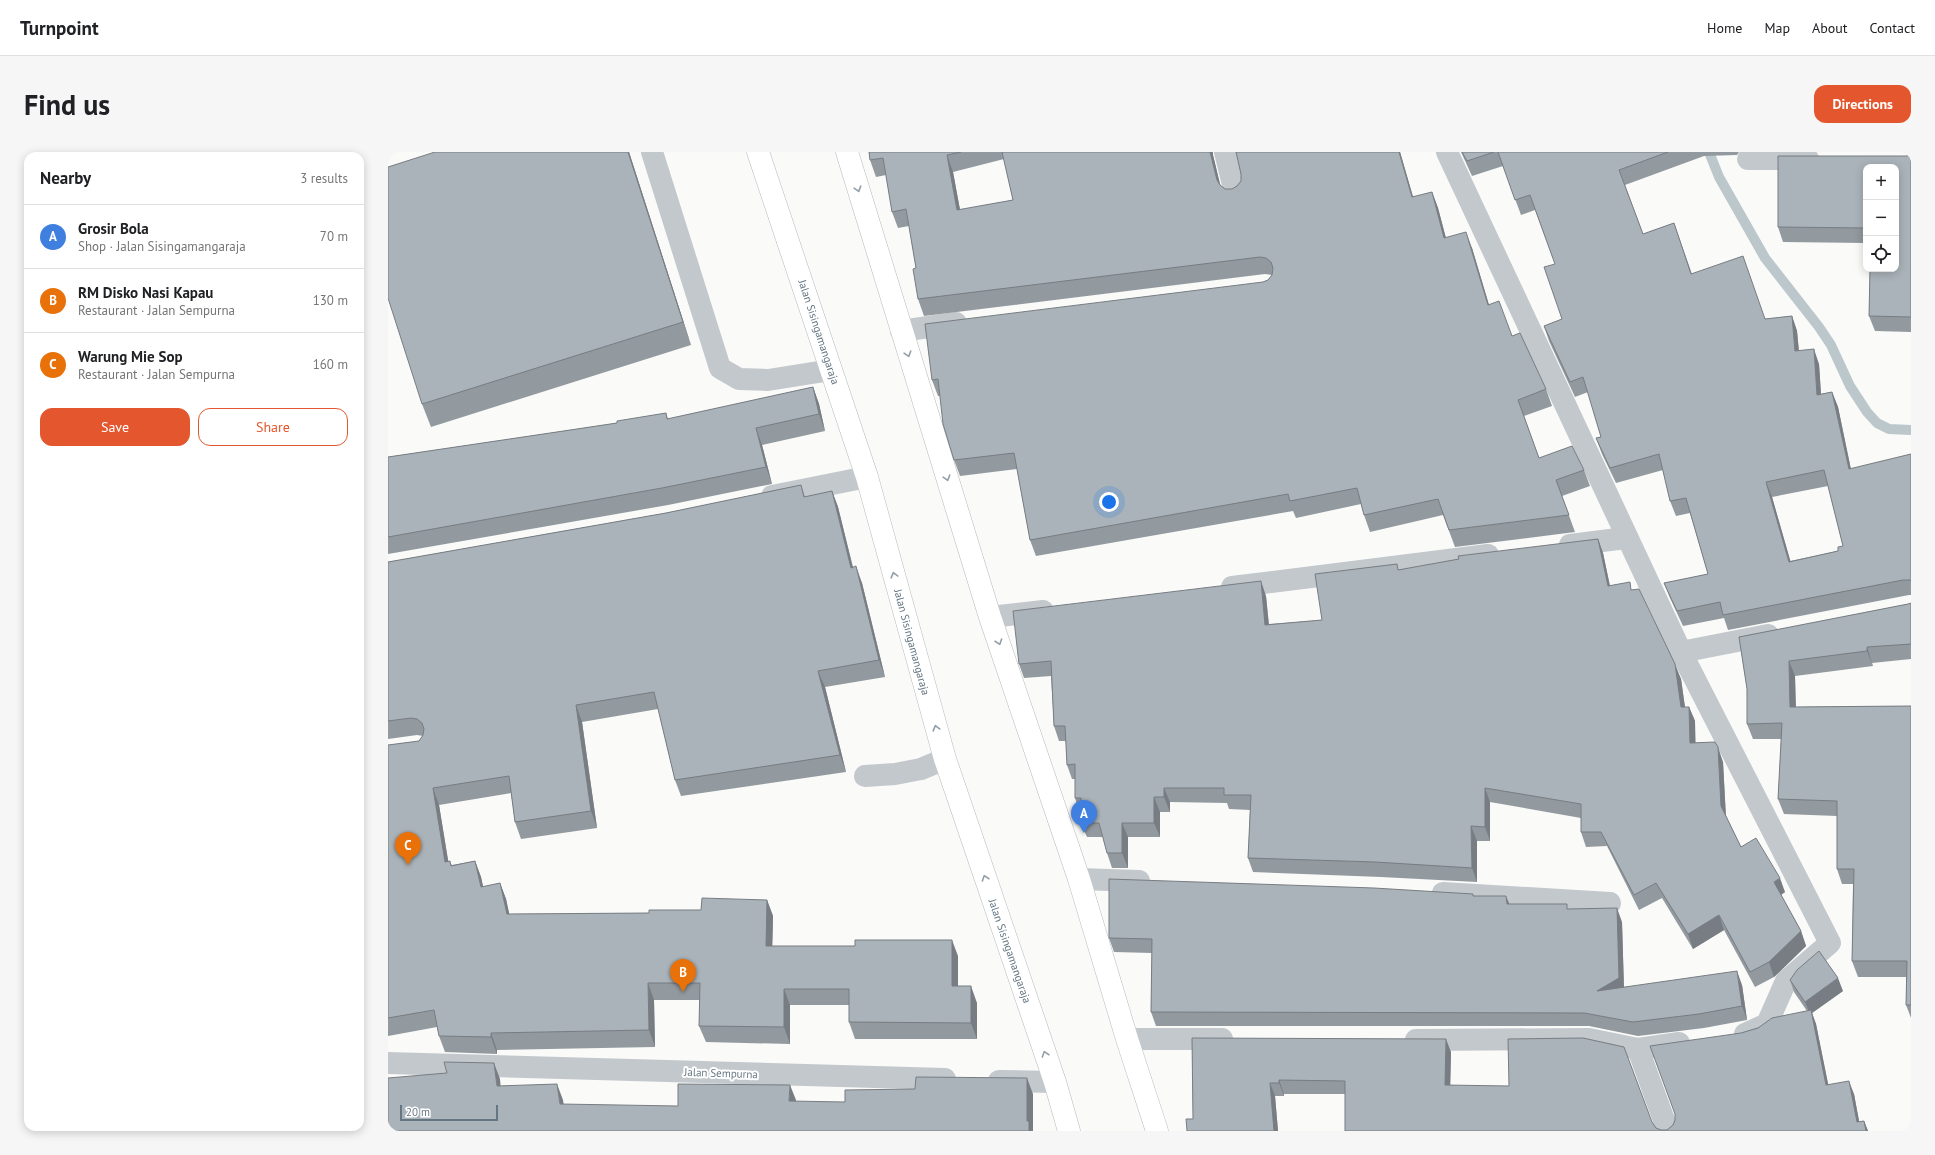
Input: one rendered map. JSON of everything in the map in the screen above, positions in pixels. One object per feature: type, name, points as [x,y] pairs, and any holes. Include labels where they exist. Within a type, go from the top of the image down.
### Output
[{"type":"main road","name":"Jalan Sisingamangaraja","points":[[758,152],[867,476],[945,759],[1055,1082],[1069,1131]]},
{"type":"main road","points":[[847,152],[990,617],[1079,879],[1127,1039],[1157,1131]]},
{"type":"street","points":[[652,152],[720,368],[739,379],[760,380],[831,370]]},
{"type":"street","points":[[1225,152],[1235,193]]},
{"type":"street","points":[[1447,152],[1626,538],[1681,652],[1830,943],[1786,982],[1767,1024],[1752,1032],[1723,1038]]},
{"type":"street","points":[[1748,159],[1826,159]]},
{"type":"street","points":[[901,331],[977,321]]},
{"type":"street","points":[[753,500],[867,476]]},
{"type":"street","points":[[1547,547],[1626,538]]},
{"type":"street","points":[[1210,590],[1508,552]]},
{"type":"street","points":[[990,617],[1061,608]]},
{"type":"street","points":[[1681,652],[1788,631]]},
{"type":"street","points":[[865,776],[895,774],[921,770],[945,759]]},
{"type":"street","points":[[1079,879],[1158,882]]},
{"type":"street","points":[[1420,892],[1610,903]]},
{"type":"street","points":[[1127,1039],[1244,1039]]},
{"type":"street","points":[[1393,1040],[1589,1039],[1638,1049],[1700,1041]]},
{"type":"street","points":[[1638,1049],[1668,1131]]},
{"type":"street","name":"Jalan Sempurna","points":[[388,1063],[1055,1082]]},
{"type":"building","points":[[435,152],[628,152],[683,322],[422,404],[388,298],[388,167]]},
{"type":"building","points":[[869,152],[961,152],[947,155],[957,210],[1013,200],[1002,152],[1210,152],[1217,180],[1225,189],[1232,189],[1241,181],[1236,152],[1399,152],[1412,197],[1432,192],[1444,238],[1466,232],[1488,305],[1499,301],[1512,336],[1520,333],[1546,389],[1518,400],[1539,458],[1572,446],[1584,470],[1556,480],[1569,515],[1449,530],[1438,499],[1364,515],[1357,488],[1290,501],[1288,494],[1030,540],[1014,453],[954,460],[943,424],[938,379],[932,380],[925,324],[1263,282],[1268,280],[1272,275],[1273,268],[1271,262],[1266,258],[1260,257],[918,299],[913,269],[916,268],[906,209],[892,212],[883,158],[870,160]]},
{"type":"building","points":[[1462,152],[1494,152],[1467,161]]},
{"type":"building","points":[[1498,152],[1668,152],[1619,170],[1643,234],[1674,223],[1691,274],[1743,256],[1765,319],[1792,316],[1795,351],[1814,349],[1817,395],[1832,392],[1849,469],[1911,454],[1911,581],[1903,580],[1723,615],[1720,602],[1677,611],[1664,583],[1708,574],[1686,498],[1670,501],[1659,454],[1610,468],[1596,438],[1601,437],[1583,377],[1570,382],[1544,326],[1562,319],[1544,267],[1555,264],[1530,195],[1515,200]],"holes":[[[1824,470],[1843,546],[1838,547],[1838,551],[1789,562],[1766,482]]]},
{"type":"building","points":[[1911,155],[1911,317],[1869,316],[1870,272],[1899,272],[1899,164],[1863,164],[1863,228],[1778,227],[1778,156]]},
{"type":"building","points":[[813,387],[819,414],[756,428],[766,467],[662,488],[388,537],[388,457],[617,423],[617,421],[666,413],[667,419]]},
{"type":"building","points":[[801,485],[804,497],[832,491],[851,568],[856,566],[879,660],[818,671],[840,755],[675,780],[654,692],[576,705],[591,811],[515,822],[509,776],[433,788],[445,862],[450,861],[451,866],[475,861],[481,887],[500,883],[507,914],[649,913],[649,910],[701,910],[702,898],[767,900],[766,946],[855,946],[855,940],[952,940],[952,986],[971,986],[971,1023],[849,1022],[849,989],[784,989],[784,1027],[699,1026],[700,983],[648,983],[649,1030],[491,1033],[491,1037],[439,1036],[434,1010],[388,1018],[388,745],[419,741],[423,735],[424,729],[422,723],[417,719],[411,718],[388,721],[388,562],[666,513]]},
{"type":"building","points":[[1598,539],[1608,586],[1630,582],[1631,590],[1639,589],[1675,664],[1681,707],[1689,707],[1690,743],[1715,742],[1718,747],[1721,806],[1741,847],[1756,838],[1780,878],[1774,882],[1801,931],[1769,962],[1750,972],[1719,915],[1688,934],[1656,883],[1634,895],[1601,832],[1581,832],[1581,804],[1485,788],[1485,827],[1471,826],[1472,868],[1375,862],[1248,858],[1251,795],[1224,795],[1224,788],[1164,788],[1164,797],[1154,797],[1154,823],[1122,823],[1122,853],[1107,853],[1099,823],[1081,823],[1081,798],[1075,798],[1075,764],[1067,765],[1065,726],[1054,726],[1051,661],[1019,664],[1013,611],[1261,581],[1265,625],[1322,620],[1315,574],[1397,564],[1398,570],[1459,559],[1458,556]]},
{"type":"building","points":[[1911,603],[1911,644],[1867,647],[1867,651],[1789,661],[1790,707],[1911,706],[1911,1005],[1906,1005],[1907,961],[1852,961],[1854,869],[1837,869],[1837,801],[1778,799],[1782,723],[1747,724],[1747,689],[1739,637]]},
{"type":"building","points":[[1109,879],[1374,888],[1473,894],[1473,896],[1506,896],[1507,904],[1567,904],[1567,909],[1617,908],[1619,978],[1597,991],[1737,971],[1742,1006],[1699,1014],[1633,1022],[1584,1013],[1151,1012],[1152,939],[1109,938]]},
{"type":"building","points":[[1819,951],[1838,978],[1805,1002],[1790,980],[1797,970]]},
{"type":"building","points":[[1811,1010],[1826,1085],[1849,1081],[1857,1122],[1864,1121],[1866,1131],[1345,1131],[1345,1081],[1279,1080],[1279,1083],[1270,1083],[1274,1131],[1187,1131],[1186,1119],[1193,1119],[1192,1038],[1446,1039],[1445,1085],[1509,1086],[1508,1039],[1583,1038],[1624,1047],[1652,1122],[1656,1128],[1667,1130],[1673,1125],[1675,1114],[1650,1046],[1741,1033],[1758,1028],[1772,1018]]},
{"type":"building","points":[[444,1062],[494,1063],[497,1086],[557,1084],[560,1104],[678,1106],[678,1084],[790,1085],[789,1101],[845,1102],[845,1090],[915,1089],[916,1077],[1027,1078],[1027,1121],[1029,1121],[1029,1131],[388,1131],[388,1078],[447,1073]]},
{"type":"waterway","points":[[1709,152],[1719,177],[1765,258],[1819,327],[1831,345],[1850,386],[1867,412],[1877,423],[1889,429],[1911,430]]},
{"type":"place","name":"Grosir Bola","points":[[1084,833]]},
{"type":"place","name":"Warung Mie Sop","points":[[408,865]]},
{"type":"place","name":"RM Disko Nasi Kapau","points":[[683,992]]}]
